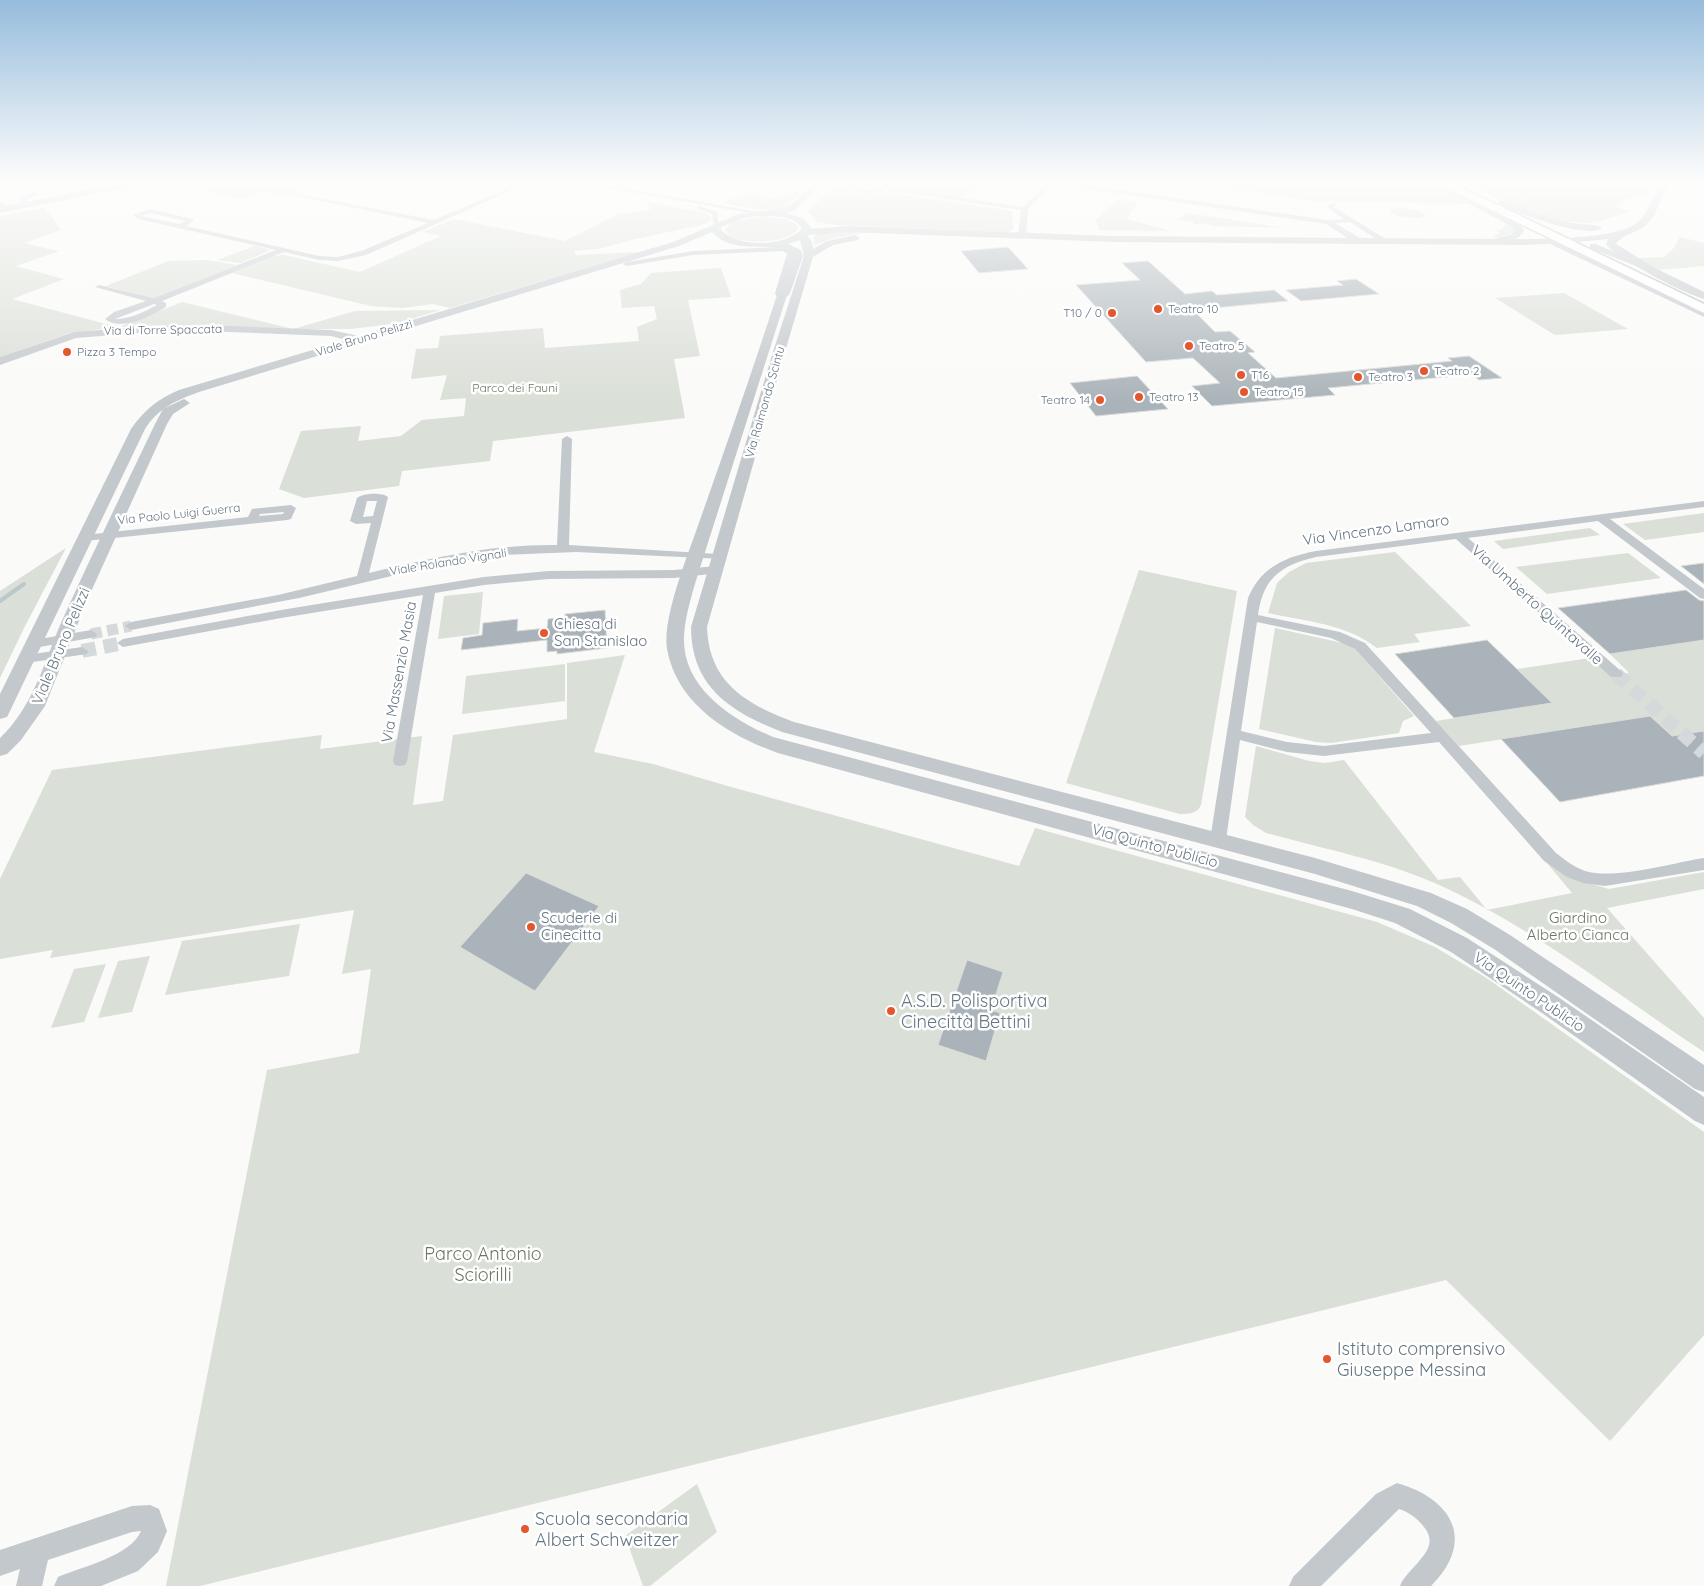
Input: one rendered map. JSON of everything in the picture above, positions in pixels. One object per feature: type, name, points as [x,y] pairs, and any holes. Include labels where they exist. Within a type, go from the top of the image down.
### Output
[{"type":"main road","points":[[1594,255],[1704,309]]},
{"type":"main road","points":[[1610,255],[1704,301]]},
{"type":"street","points":[[99,287],[155,301],[162,305],[124,321],[114,322],[109,319],[121,313],[155,301],[270,255]]},
{"type":"street","points":[[308,255],[327,259],[348,258],[355,255]]},
{"type":"street","name":"Viale Bruno Pelizzi","points":[[0,713],[144,418],[154,408],[169,399],[201,387],[327,349],[364,342],[403,326],[645,255]]},
{"type":"street","name":"Viale Bruno Pelizzi","points":[[0,749],[21,729],[33,713],[110,535],[161,424],[171,410],[199,397],[364,342],[627,264],[640,257],[651,255]]},
{"type":"street","name":"Via Raimondo Scintu","points":[[627,264],[674,255]]},
{"type":"street","name":"Via Raimondo Scintu","points":[[694,564],[764,355],[791,255]]},
{"type":"street","name":"Via Raimondo Scintu","points":[[780,298],[785,293],[790,281],[797,255]]},
{"type":"street","points":[[1592,255],[1704,314]]},
{"type":"street","points":[[1614,255],[1651,270],[1704,296]]},
{"type":"street","points":[[1628,255],[1651,270]]},
{"type":"street","name":"Via Raimondo Scintu","points":[[717,564],[809,256]]},
{"type":"street","name":"Via di Torre Spaccata","points":[[0,360],[62,338],[105,331],[193,328],[330,333],[403,326]]},
{"type":"street","points":[[344,332],[364,342]]},
{"type":"street","points":[[327,349],[335,339],[330,333]]},
{"type":"street","name":"Via di Torre Spaccata","points":[[330,333],[364,342]]},
{"type":"street","points":[[563,549],[567,439]]},
{"type":"street","name":"Via Vincenzo Lamaro","points":[[1218,840],[1251,618],[1257,589],[1270,572],[1289,561],[1324,552],[1458,535],[1475,528],[1600,517],[1704,504]]},
{"type":"street","points":[[1600,517],[1704,595]]},
{"type":"street","points":[[362,578],[378,519]]},
{"type":"street","name":"Via Paolo Luigi Guerra","points":[[110,535],[252,520]]},
{"type":"street","points":[[85,538],[110,535]]},
{"type":"street","name":"Via Umberto Quintavalle","points":[[1458,535],[1616,674]]},
{"type":"street","name":"Viale Rolando Vignali","points":[[131,626],[297,594],[453,559],[528,550],[602,551],[694,564],[717,564]]},
{"type":"street","points":[[593,574],[602,551]]},
{"type":"street","name":"Viale Rolando Vignali","points":[[123,643],[430,589],[519,578],[593,574],[674,574],[694,564]]},
{"type":"street","name":"Via Quinto Publicio","points":[[694,564],[677,628],[676,649],[684,675],[691,687],[709,708],[734,725],[785,748],[1367,904],[1402,916],[1441,935],[1543,1000],[1704,1112]]},
{"type":"street","name":"Via Quinto Publicio","points":[[717,564],[699,627],[698,647],[717,684],[734,699],[754,712],[772,721],[796,729],[1366,880],[1423,899],[1502,942],[1704,1080]]},
{"type":"street","name":"Via Massenzio Masia","points":[[400,762],[430,589]]},
{"type":"street","points":[[294,612],[297,594]]},
{"type":"street","points":[[1251,618],[1335,635],[1355,643],[1368,654],[1550,857],[1569,871],[1588,879],[1609,881],[1704,864]]},
{"type":"street","points":[[30,652],[60,647],[91,634]]},
{"type":"street","points":[[60,647],[82,651]]},
{"type":"street","points":[[1235,734],[1287,747],[1324,751],[1442,737]]},
{"type":"street","points":[[1197,858],[1215,851],[1218,840]]},
{"type":"street","points":[[1302,1586],[1385,1503],[1397,1496],[1411,1500],[1425,1510],[1436,1523],[1442,1537],[1440,1555],[1412,1586]]},
{"type":"street","points":[[0,1563],[132,1519],[150,1518],[154,1532],[146,1549],[138,1556],[129,1562],[67,1586]]},
{"type":"street","points":[[29,1586],[37,1552]]},
{"type":"green space","points":[[0,255],[47,255],[16,266],[64,279],[12,299],[117,327],[70,333],[0,357]]},
{"type":"green space","points":[[231,255],[259,255],[240,263],[217,260]]},
{"type":"green space","points":[[284,255],[360,272],[398,255],[630,255],[450,308],[433,304],[402,308],[371,306],[232,273],[274,256]]},
{"type":"green space","points":[[1666,255],[1704,255],[1704,266],[1658,270],[1639,258],[1664,257]]},
{"type":"green space","points":[[207,260],[237,265],[154,298],[106,286],[168,261]]},
{"type":"green space","name":"Parco dei Fauni","points":[[721,268],[731,297],[688,300],[700,356],[674,359],[685,418],[493,441],[490,461],[402,471],[399,486],[304,498],[279,489],[301,431],[361,426],[358,441],[401,436],[422,420],[464,416],[466,398],[440,400],[447,375],[411,379],[416,349],[438,348],[440,336],[543,328],[545,348],[639,341],[637,327],[657,319],[654,306],[622,308],[620,290],[641,284],[651,273]]},
{"type":"green space","points":[[1564,293],[1628,329],[1555,335],[1495,298]]},
{"type":"green space","points":[[182,302],[293,329],[174,325],[119,327]]},
{"type":"green space","points":[[440,310],[399,323],[351,329],[293,329],[355,311]]},
{"type":"green space","points":[[1704,513],[1704,532],[1645,540],[1623,524]]},
{"type":"green space","points":[[1590,528],[1600,535],[1503,549],[1494,541]]},
{"type":"green space","points":[[66,548],[25,626],[0,678],[0,591]]},
{"type":"green space","points":[[1395,552],[1471,626],[1414,634],[1420,642],[1377,648],[1339,628],[1268,613],[1277,583],[1289,572],[1306,563]]},
{"type":"green space","points":[[1628,553],[1661,578],[1547,594],[1516,567]]},
{"type":"green space","points":[[1139,570],[1237,591],[1201,805],[1195,812],[1189,814],[1180,814],[1066,783]]},
{"type":"green space","points":[[483,592],[479,634],[438,639],[444,596]]},
{"type":"green space","points":[[1275,628],[1347,644],[1356,650],[1414,716],[1403,721],[1399,733],[1331,743],[1316,742],[1259,729]]},
{"type":"green space","points":[[1704,640],[1704,765],[1650,716],[1459,746],[1436,721],[1551,703],[1517,669],[1590,658],[1609,675],[1629,673],[1610,654]]},
{"type":"green space","name":"Parco Antonio Sciorilli","points":[[625,655],[594,752],[653,764],[1019,866],[1035,828],[1377,922],[1435,947],[1485,977],[1704,1132],[1704,1335],[1610,1441],[1446,1280],[200,1586],[166,1586],[267,1070],[359,1053],[371,969],[342,974],[354,910],[50,958],[53,950],[0,959],[0,879],[52,770],[322,735],[320,749],[422,736],[413,805],[443,801],[453,735],[567,719],[567,663]]},
{"type":"green space","points":[[565,664],[565,701],[462,714],[466,676]]},
{"type":"green space","points":[[1256,746],[1309,761],[1325,763],[1344,760],[1438,880],[1460,877],[1486,909],[1437,884],[1395,868],[1266,833],[1253,825],[1245,817]]},
{"type":"green space","name":"Giardino Alberto Cianca","points":[[1547,863],[1571,878],[1609,889],[1704,872],[1704,889],[1607,908],[1704,1018],[1704,1052],[1541,941],[1488,910],[1572,893]]},
{"type":"green space","points":[[300,924],[289,976],[165,995],[182,941]]},
{"type":"green space","points":[[150,956],[132,1012],[98,1018],[118,961]]},
{"type":"green space","points":[[106,964],[84,1022],[51,1028],[74,969]]},
{"type":"green space","points":[[697,1484],[717,1532],[650,1586],[643,1586],[625,1536]]},
{"type":"building","points":[[964,255],[1015,255],[1028,269],[979,273]]},
{"type":"building","points":[[1148,261],[1185,294],[1212,291],[1217,295],[1274,290],[1288,301],[1193,310],[1215,332],[1230,331],[1255,352],[1248,353],[1276,378],[1452,361],[1448,358],[1469,356],[1502,378],[1479,380],[1471,374],[1328,388],[1335,395],[1212,406],[1192,386],[1220,383],[1193,358],[1146,362],[1076,285],[1140,280],[1122,263]]},
{"type":"building","points":[[1356,279],[1379,294],[1301,301],[1286,290],[1343,285],[1337,281]]},
{"type":"building","points":[[1137,376],[1168,409],[1096,416],[1070,383]]},
{"type":"building","points":[[1704,563],[1704,584],[1681,566]]},
{"type":"building","points":[[1686,590],[1699,600],[1704,601],[1704,640],[1610,654],[1558,608]]},
{"type":"building","name":"Chiesa di San Stanislao","points":[[605,610],[607,648],[557,654],[557,651],[547,652],[547,640],[461,650],[463,638],[482,635],[483,623],[518,619],[517,631],[547,628],[548,619],[565,617],[565,614]]},
{"type":"building","points":[[1487,640],[1552,703],[1454,718],[1395,654]]},
{"type":"building","points":[[1650,716],[1672,736],[1704,731],[1704,776],[1560,802],[1501,739]]},
{"type":"building","name":"Scuderie di Cinecitta","points":[[526,873],[599,906],[535,991],[460,947]]},
{"type":"building","points":[[967,960],[1003,972],[991,1010],[1000,1013],[986,1061],[938,1045]]},
{"type":"waterway","points":[[0,601],[24,584]]},
{"type":"tunnel","points":[[91,634],[131,626]]},
{"type":"tunnel","points":[[82,651],[123,643]]},
{"type":"tunnel","points":[[1616,674],[1704,753]]},
{"type":"place","name":"Teatro 10","points":[[1158,309]]},
{"type":"place","name":"T10 / 0","points":[[1112,313]]},
{"type":"place","name":"Teatro 5","points":[[1189,346]]},
{"type":"place","name":"Pizza 3 Tempo","points":[[67,352]]},
{"type":"place","name":"Teatro 2","points":[[1424,371]]},
{"type":"place","name":"T16","points":[[1241,375]]},
{"type":"place","name":"Teatro 3","points":[[1358,377]]},
{"type":"place","name":"Teatro 15","points":[[1244,392]]},
{"type":"place","name":"Teatro 13","points":[[1139,397]]},
{"type":"place","name":"Teatro 14","points":[[1100,400]]},
{"type":"place","name":"Chiesa di San Stanislao","points":[[544,633]]},
{"type":"place","name":"Scuderie di Cinecitta","points":[[531,927]]},
{"type":"place","name":"A.S.D. Polisportiva Cinecittà Bettini","points":[[891,1011]]},
{"type":"place","name":"Istituto comprensivo Giuseppe Messina","points":[[1327,1359]]},
{"type":"place","name":"Scuola secondaria Albert Schweitzer","points":[[525,1529]]}]
